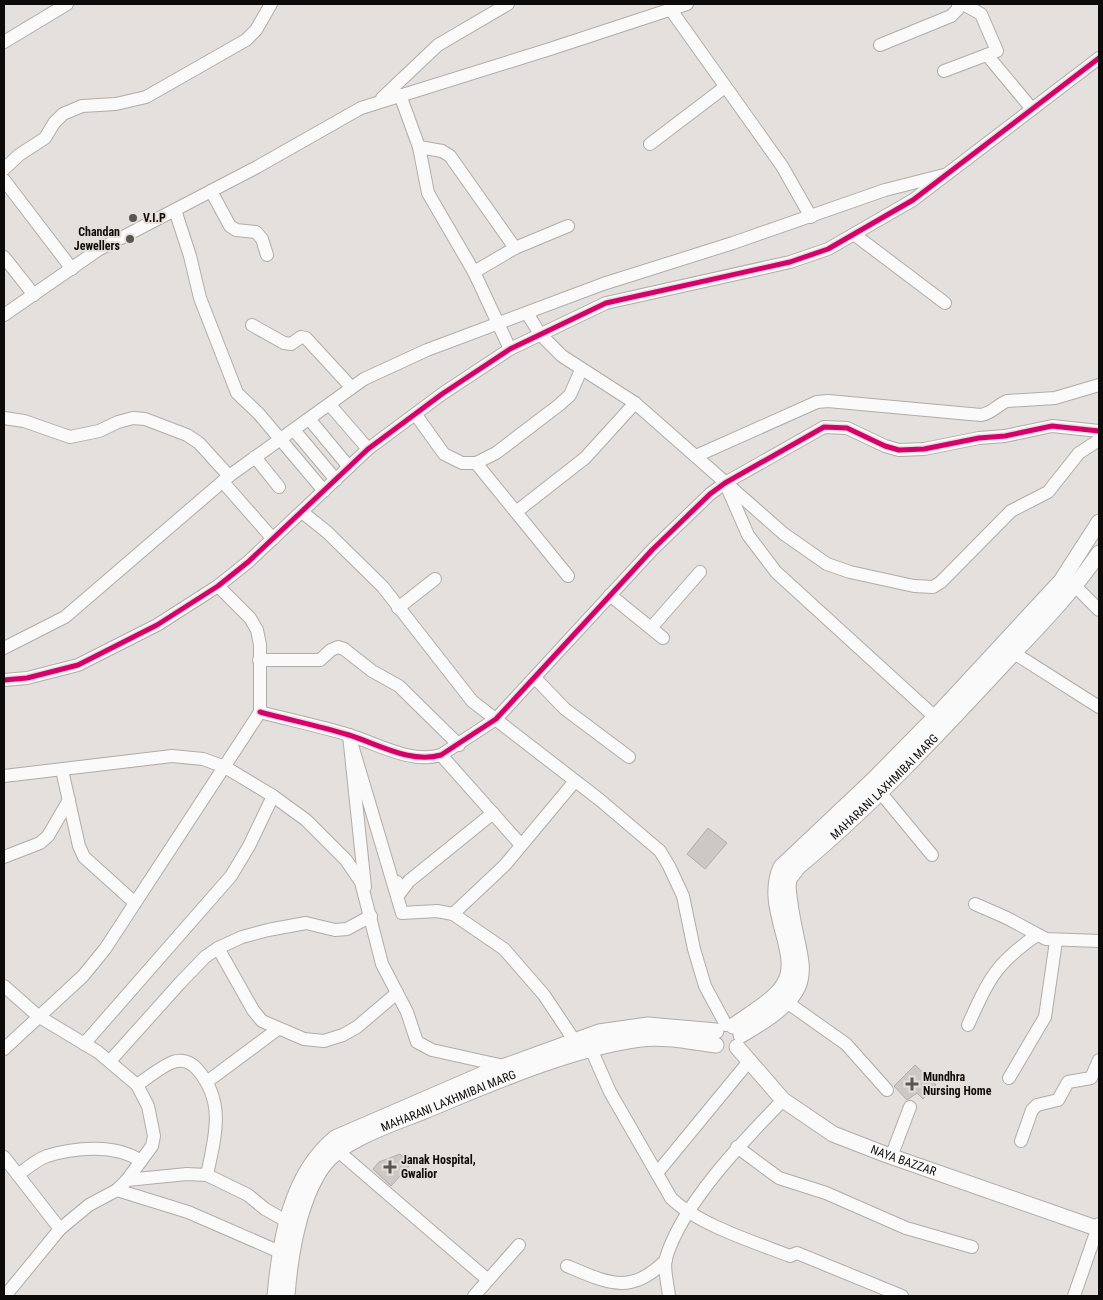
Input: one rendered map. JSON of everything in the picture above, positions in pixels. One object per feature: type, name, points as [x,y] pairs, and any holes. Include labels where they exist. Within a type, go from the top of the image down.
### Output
[{"type":"main road","points":[[275,1296],[280,1252],[292,1225],[311,1164],[321,1150],[335,1138],[504,1066],[599,1032],[638,1025],[728,1035],[779,991],[787,978],[789,963],[774,896],[774,885],[781,867],[873,780],[1061,581],[1099,522]]},
{"type":"main road","name":"MAHARANI LAXHMIBAI MARG","points":[[287,1296],[292,1225],[324,1166],[338,1151],[378,1130],[468,1092],[591,1049],[640,1039],[728,1035],[761,1023],[788,1003],[799,985],[802,961],[788,897],[790,879],[798,867],[880,792],[946,727],[1076,587],[1099,553]]},
{"type":"main road","name":"NAYA BAZZAR","points":[[728,1035],[783,1100],[833,1134],[891,1157],[1099,1227]]},
{"type":"street","points":[[4,42],[67,4]]},
{"type":"street","points":[[4,169],[19,155],[45,138],[54,123],[63,114],[82,106],[116,104],[146,97],[246,40],[256,30],[271,4]]},
{"type":"street","points":[[380,100],[438,45],[508,4]]},
{"type":"street","points":[[4,315],[98,250],[211,191],[361,108],[380,100],[687,4]]},
{"type":"street","points":[[880,45],[951,16],[958,9],[958,4]]},
{"type":"street","points":[[944,71],[998,51],[981,14],[963,4]]},
{"type":"street","points":[[672,10],[782,166],[812,216]]},
{"type":"street","points":[[987,55],[1032,109]]},
{"type":"street","points":[[4,680],[27,678],[78,665],[157,626],[218,586],[273,539],[368,450],[442,394],[510,349],[606,303],[790,262],[828,250],[913,200],[1099,58]]},
{"type":"street","points":[[650,144],[725,87]]},
{"type":"street","points":[[400,95],[419,146],[428,193],[474,272],[510,349]]},
{"type":"street","points":[[419,146],[442,151],[450,156],[516,248]]},
{"type":"street","points":[[4,648],[65,618],[226,479],[310,420],[351,387],[427,350],[603,284],[812,216],[885,190],[946,175]]},
{"type":"street","points":[[4,180],[72,269]]},
{"type":"street","points":[[211,191],[230,226],[236,230],[256,232],[262,239],[267,255]]},
{"type":"street","points":[[174,210],[190,256],[200,298],[237,393],[281,439],[324,491]]},
{"type":"street","points":[[474,272],[516,248],[568,226]]},
{"type":"street","points":[[855,235],[945,303]]},
{"type":"street","points":[[4,257],[34,295]]},
{"type":"street","points":[[528,313],[540,334],[562,356],[635,404],[784,534],[827,564],[850,572],[914,586],[933,586],[941,582],[1011,511],[1048,492],[1079,453],[1099,440]]},
{"type":"street","points":[[252,325],[284,343],[291,344],[301,337],[306,338],[351,387]]},
{"type":"street","points":[[416,415],[444,454],[462,462],[476,463],[496,453],[559,405],[570,394],[581,370]]},
{"type":"street","points":[[696,456],[816,402],[828,401],[981,415],[994,411],[1007,401],[1055,398],[1099,385]]},
{"type":"street","points":[[516,512],[586,458],[635,404]]},
{"type":"street","points":[[330,405],[368,450]]},
{"type":"street","points":[[4,418],[24,421],[70,437],[98,431],[133,418],[145,420],[187,436],[199,443],[273,539]]},
{"type":"street","points":[[310,420],[350,467]]},
{"type":"street","points":[[260,712],[349,735],[419,757],[432,758],[442,755],[496,719],[652,550],[710,494],[726,483],[824,428],[847,428],[885,446],[899,450],[924,449],[1052,426],[1099,431]]},
{"type":"street","points":[[294,430],[336,480]]},
{"type":"street","points":[[255,458],[279,488]]},
{"type":"street","points":[[476,463],[568,576]]},
{"type":"street","points":[[726,483],[748,535],[776,572],[934,717]]},
{"type":"street","points":[[302,512],[383,586],[398,608],[472,701],[639,832],[660,851],[683,896],[694,949],[705,986],[728,1035]]},
{"type":"street","points":[[651,628],[700,572]]},
{"type":"street","points":[[398,608],[436,580]]},
{"type":"street","points":[[4,1049],[83,976],[105,950],[260,712],[257,630],[250,618],[218,586]]},
{"type":"street","points":[[1076,587],[1099,610]]},
{"type":"street","points":[[610,596],[663,638]]},
{"type":"street","points":[[259,660],[320,660],[331,650],[338,647],[344,649],[372,671],[399,686],[459,745]]},
{"type":"street","points":[[1014,653],[1099,708]]},
{"type":"street","points":[[535,678],[565,709],[629,757]]},
{"type":"street","points":[[349,735],[400,893],[409,881],[493,813]]},
{"type":"street","points":[[349,735],[369,910]]},
{"type":"street","points":[[349,735],[402,913],[436,911],[453,914],[504,949],[544,996],[574,1040]]},
{"type":"street","points":[[442,755],[521,845]]},
{"type":"street","points":[[4,776],[172,756],[203,759],[225,767],[273,796],[306,820],[346,860],[361,882],[382,964],[407,1012],[414,1036],[423,1046],[504,1066]]},
{"type":"street","points":[[62,770],[79,846],[84,857],[136,903]]},
{"type":"street","points":[[453,914],[505,865],[575,781]]},
{"type":"street","points":[[880,792],[932,855]]},
{"type":"street","points":[[84,1044],[231,876],[249,846],[273,796]]},
{"type":"street","points":[[4,857],[40,843],[48,836],[69,800]]},
{"type":"street","points":[[975,904],[1007,918],[1037,935],[1056,941],[1099,941]]},
{"type":"street","points":[[110,1061],[186,977],[218,948],[242,937],[306,923],[335,930],[347,929],[369,910]]},
{"type":"street","points":[[968,1025],[986,985],[995,971],[1010,954],[1037,935]]},
{"type":"street","points":[[1009,1078],[1045,1017],[1056,941]]},
{"type":"street","points":[[218,948],[253,1010],[262,1021],[304,1038],[324,1041],[357,1027],[397,993]]},
{"type":"street","points":[[4,986],[38,1016],[110,1061],[136,1085],[148,1106],[154,1136],[152,1146],[127,1180],[117,1190],[89,1205],[60,1229],[5,1296]]},
{"type":"street","points":[[788,1003],[846,1044],[887,1090]]},
{"type":"street","points":[[208,1081],[278,1029]]},
{"type":"street","points":[[591,1049],[610,1092],[671,1198],[689,1213],[790,1256],[797,1253],[902,1296]]},
{"type":"street","points":[[657,1173],[750,1060]]},
{"type":"street","points":[[1020,1141],[1032,1110],[1037,1105],[1058,1100],[1068,1082],[1091,1078],[1099,1060]]},
{"type":"street","points":[[136,1085],[173,1062],[186,1061],[195,1066],[208,1081],[216,1103],[216,1118],[215,1137],[207,1175]]},
{"type":"street","points":[[567,1266],[615,1284],[629,1283],[654,1272],[666,1260],[689,1213],[737,1147],[783,1100]]},
{"type":"street","points":[[891,1157],[910,1107]]},
{"type":"street","points":[[737,1147],[779,1178],[826,1193],[906,1228],[972,1247]]},
{"type":"street","points":[[18,1175],[46,1157],[88,1150],[119,1150],[141,1161]]},
{"type":"street","points":[[338,1151],[488,1280]]},
{"type":"street","points":[[4,1156],[60,1229]]},
{"type":"street","points":[[127,1180],[187,1174],[207,1175],[248,1195],[265,1209],[292,1225]]},
{"type":"street","points":[[117,1190],[188,1212],[280,1252]]},
{"type":"street","points":[[1074,1296],[1099,1227]]},
{"type":"street","points":[[474,1296],[519,1245]]},
{"type":"street","points":[[666,1260],[669,1296]]},
{"type":"building","points":[[708,828],[727,843],[705,869],[687,854]]},
{"type":"building","points":[[915,1065],[936,1085],[923,1099],[917,1093],[907,1100],[894,1086]]},
{"type":"building","points":[[400,1154],[411,1164],[391,1186],[373,1169],[379,1162]]},
{"type":"cycle path","points":[[4,680],[27,678],[78,665],[157,625],[218,586],[248,562],[368,449],[442,394],[510,349],[606,303],[790,262],[828,249],[913,200],[1099,58]]},
{"type":"cycle path","points":[[260,712],[338,732],[406,755],[418,757],[441,755],[496,719],[652,550],[710,494],[725,483],[824,427],[847,428],[885,446],[899,450],[924,449],[979,438],[1005,436],[1052,426],[1099,431]]},
{"type":"place","name":"V.I.P","points":[[133,218]]},
{"type":"place","name":"Chandan Jewellers","points":[[130,239]]},
{"type":"place","name":"Mundhra Nursing Home","points":[[912,1084]]},
{"type":"place","name":"Janak Hospital, Gwalior","points":[[390,1167]]}]
